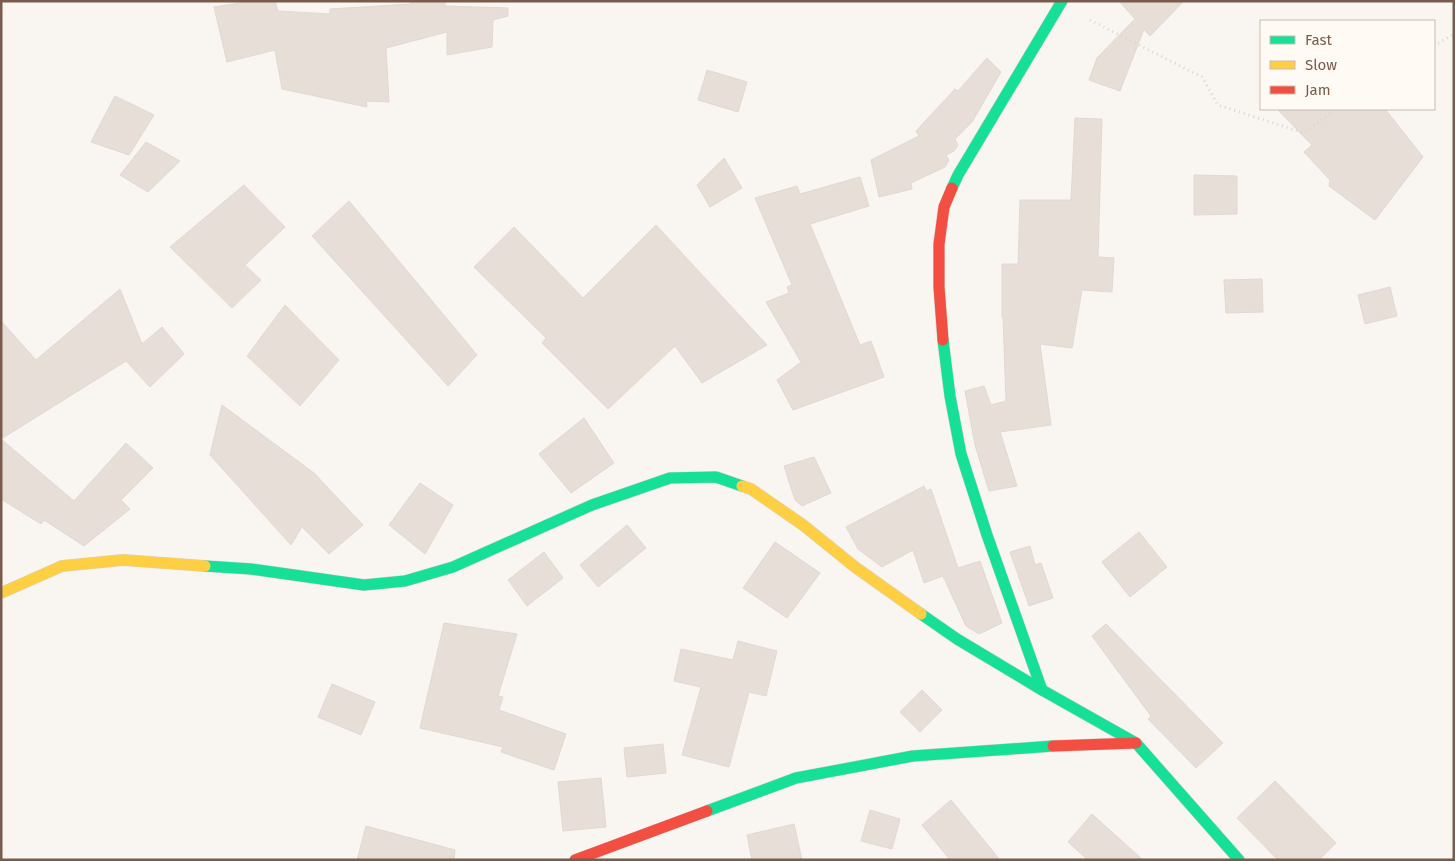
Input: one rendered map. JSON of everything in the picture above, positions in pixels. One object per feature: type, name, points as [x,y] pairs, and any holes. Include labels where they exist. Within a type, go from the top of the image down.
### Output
[{"type":"street","points":[[1042,690],[987,535],[961,454],[942,345],[939,244],[944,207],[958,175],[1062,3]]},
{"type":"street","points":[[1,593],[62,566],[123,560],[251,569],[364,585],[405,581],[453,567],[592,505],[661,481],[670,478],[716,477],[751,489],[803,525],[855,567],[957,639],[1136,743],[1239,860]]},
{"type":"street","points":[[575,860],[796,778],[913,756],[1026,747],[1136,743]]},
{"type":"path","points":[[1062,3],[1202,77],[1218,105],[1304,133],[1335,110]]},
{"type":"path","points":[[1435,45],[1454,34]]},
{"type":"building","points":[[253,1],[275,1],[278,11],[330,14],[330,9],[411,4],[411,1],[445,1],[445,6],[508,8],[508,16],[493,20],[492,47],[447,55],[447,32],[386,48],[389,102],[366,101],[367,107],[282,89],[275,50],[227,62],[214,7]]},
{"type":"building","points":[[1119,1],[1184,1],[1150,36],[1144,29],[1120,91],[1089,80],[1097,58],[1135,19]]},
{"type":"building","points":[[987,58],[1001,72],[972,122],[955,139],[958,145],[954,151],[946,155],[949,160],[945,167],[911,183],[912,189],[879,197],[871,160],[919,136],[916,131],[955,89],[958,91]]},
{"type":"building","points":[[707,70],[747,82],[738,112],[698,100]]},
{"type":"building","points":[[115,96],[154,115],[129,155],[91,142]]},
{"type":"building","points":[[1278,110],[1386,110],[1423,157],[1375,220],[1329,186],[1330,180],[1304,152],[1312,145]]},
{"type":"building","points":[[1075,118],[1102,119],[1098,257],[1114,258],[1112,292],[1082,290],[1072,348],[1040,344],[1051,425],[1000,432],[1017,486],[989,491],[975,445],[965,391],[984,386],[991,405],[1006,401],[1002,317],[1002,264],[1018,264],[1020,200],[1071,200]]},
{"type":"building","points":[[146,142],[180,161],[148,192],[120,175]]},
{"type":"building","points":[[724,158],[742,188],[710,207],[697,185]]},
{"type":"building","points":[[1194,175],[1237,176],[1237,214],[1194,215]]},
{"type":"building","points":[[860,177],[869,206],[810,224],[860,345],[871,341],[884,377],[793,410],[777,380],[801,362],[766,302],[789,293],[787,287],[792,285],[755,198],[797,186],[800,194]]},
{"type":"building","points":[[244,185],[285,227],[245,265],[261,280],[232,308],[170,247]]},
{"type":"building","points":[[349,201],[477,355],[448,386],[312,236]]},
{"type":"building","points":[[656,225],[767,345],[702,383],[675,346],[608,409],[542,343],[546,338],[474,267],[514,227],[583,298]]},
{"type":"building","points":[[1262,279],[1263,312],[1226,313],[1224,280]]},
{"type":"building","points":[[1390,287],[1397,316],[1365,324],[1358,295]]},
{"type":"building","points":[[120,289],[142,344],[162,327],[184,354],[150,387],[126,361],[1,439],[1,321],[36,360]]},
{"type":"building","points":[[285,305],[339,360],[300,406],[247,356]]},
{"type":"building","points":[[222,405],[314,473],[363,525],[329,554],[302,527],[291,545],[210,455]]},
{"type":"building","points":[[584,418],[614,463],[571,493],[539,454]]},
{"type":"building","points":[[1,439],[74,501],[126,443],[153,468],[121,500],[130,509],[84,546],[44,520],[41,524],[1,499]]},
{"type":"building","points":[[814,457],[831,493],[802,506],[795,500],[784,466]]},
{"type":"building","points":[[420,483],[453,505],[425,554],[389,525]]},
{"type":"building","points":[[924,486],[926,491],[931,489],[958,568],[980,561],[1002,623],[979,634],[966,626],[943,576],[924,583],[913,550],[882,567],[858,549],[846,527]]},
{"type":"building","points":[[627,525],[646,548],[598,587],[580,565]]},
{"type":"building","points":[[1139,532],[1167,567],[1130,597],[1102,562]]},
{"type":"building","points":[[775,542],[820,573],[787,618],[743,588]]},
{"type":"building","points":[[1030,546],[1035,565],[1041,563],[1053,598],[1029,606],[1010,552]]},
{"type":"building","points":[[544,552],[563,578],[527,606],[508,580]]},
{"type":"building","points":[[444,623],[517,634],[498,696],[503,697],[499,710],[566,734],[554,770],[501,752],[503,747],[420,728]]},
{"type":"building","points":[[1106,624],[1223,743],[1196,768],[1148,719],[1151,716],[1092,636]]},
{"type":"building","points":[[738,641],[777,651],[766,696],[749,692],[729,767],[682,755],[701,687],[674,681],[681,649],[733,660]]},
{"type":"building","points":[[332,684],[375,702],[361,735],[318,717]]},
{"type":"building","points":[[922,690],[942,710],[920,732],[900,712]]},
{"type":"building","points":[[663,744],[666,773],[627,777],[624,748]]},
{"type":"building","points":[[601,778],[606,827],[563,831],[558,782]]},
{"type":"building","points":[[1275,781],[1336,843],[1319,860],[1278,860],[1237,818]]},
{"type":"building","points":[[951,800],[1000,860],[950,860],[922,825]]},
{"type":"building","points":[[870,810],[900,819],[892,849],[861,841]]},
{"type":"building","points":[[1092,814],[1143,860],[1088,860],[1068,842]]},
{"type":"building","points":[[794,824],[802,860],[752,860],[747,835]]},
{"type":"building","points":[[366,826],[455,850],[454,860],[357,860]]},
{"type":"traffic: fast","points":[[952,188],[1062,1]]},
{"type":"traffic: fast","points":[[943,340],[950,396],[961,454],[987,535],[1042,690]]},
{"type":"traffic: fast","points":[[205,566],[251,569],[364,585],[405,581],[453,567],[592,505],[670,478],[716,477],[742,486]]},
{"type":"traffic: fast","points":[[921,614],[957,639],[1136,743],[1239,860]]},
{"type":"traffic: fast","points":[[707,811],[796,778],[913,756],[1053,746]]},
{"type":"traffic: slow","points":[[742,486],[751,489],[803,525],[855,567],[921,614]]},
{"type":"traffic: slow","points":[[1,593],[62,566],[123,560],[205,566]]},
{"type":"traffic: jam","points":[[943,340],[939,287],[939,244],[944,207],[952,188]]},
{"type":"traffic: jam","points":[[1053,746],[1136,743]]},
{"type":"traffic: jam","points":[[575,860],[707,811]]}]
